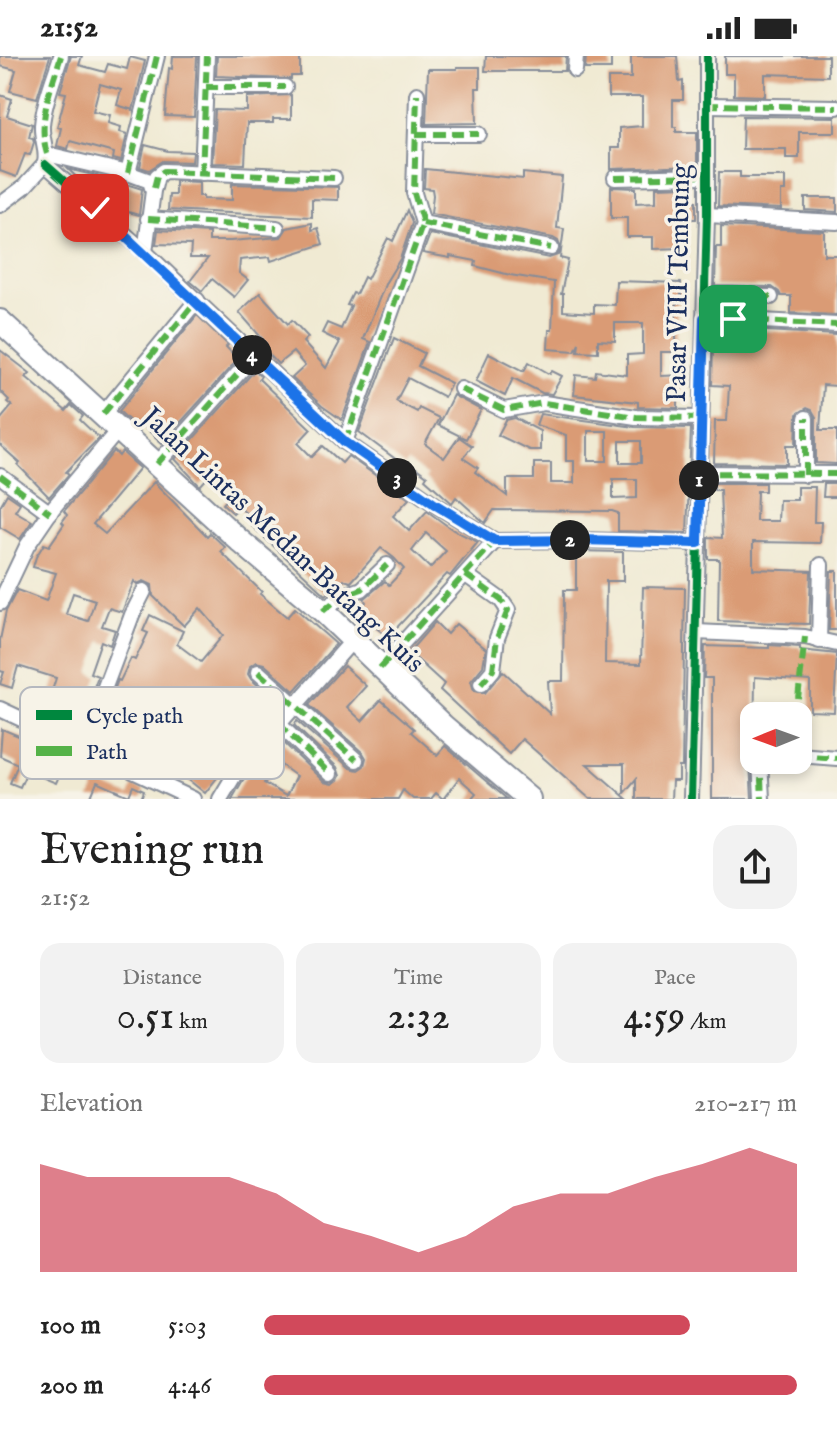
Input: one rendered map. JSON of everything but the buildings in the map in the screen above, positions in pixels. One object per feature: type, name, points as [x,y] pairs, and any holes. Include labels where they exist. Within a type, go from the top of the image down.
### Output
[{"type":"highway","name":"Jalan Lintas Medan–Batang Kuis","points":[[0,321],[240,541],[323,611],[380,668],[529,799]]},
{"type":"street","points":[[61,56],[42,124],[46,159],[345,442],[436,505],[495,541],[698,543]]},
{"type":"street","points":[[128,173],[157,56]]},
{"type":"street","points":[[202,173],[207,56]]},
{"type":"street","name":"Pasar VIII Tembung","points":[[691,799],[707,215],[707,56]]},
{"type":"street","points":[[206,87],[285,87]]},
{"type":"street","points":[[345,442],[423,223],[414,193],[417,94]]},
{"type":"street","points":[[707,105],[837,107]]},
{"type":"street","points":[[416,134],[479,134]]},
{"type":"street","points":[[46,159],[128,173],[150,181],[154,188]]},
{"type":"street","points":[[0,205],[24,187],[46,159]]},
{"type":"street","points":[[145,252],[148,219],[160,172],[334,178]]},
{"type":"street","points":[[615,178],[706,176]]},
{"type":"street","points":[[707,215],[837,222]]},
{"type":"street","points":[[148,219],[277,228]]},
{"type":"street","points":[[423,223],[551,248]]},
{"type":"street","points":[[705,296],[771,297]]},
{"type":"street","points":[[0,603],[27,546],[197,300]]},
{"type":"street","points":[[704,318],[837,325]]},
{"type":"street","points":[[157,464],[253,357]]},
{"type":"street","points":[[461,389],[504,410],[544,403],[636,417],[700,418]]},
{"type":"street","points":[[806,418],[806,475]]},
{"type":"street","points":[[700,473],[837,474]]},
{"type":"street","points":[[0,476],[50,513]]},
{"type":"street","points":[[380,668],[495,541]]},
{"type":"street","points":[[323,611],[340,597],[362,589],[387,565]]},
{"type":"street","points":[[819,641],[821,565]]},
{"type":"street","points":[[466,575],[501,600],[508,610],[497,638],[493,670],[481,684]]},
{"type":"street","points":[[105,687],[144,591]]},
{"type":"street","points":[[696,632],[805,637],[837,644]]},
{"type":"street","points":[[284,719],[352,641]]},
{"type":"street","points":[[258,672],[275,687]]},
{"type":"street","points":[[284,695],[356,760]]},
{"type":"street","points":[[0,709],[20,719]]},
{"type":"street","points":[[284,729],[330,774]]},
{"type":"street","points":[[812,756],[837,758]]},
{"type":"street","points":[[761,774],[762,799]]},
{"type":"street","points":[[149,779],[193,799]]},
{"type":"street","points":[[220,799],[232,779]]},
{"type":"marked path","points":[[47,154],[44,116],[61,56]]},
{"type":"marked path","points":[[128,173],[157,56]]},
{"type":"marked path","points":[[202,173],[207,56]]},
{"type":"marked path","points":[[206,87],[285,87]]},
{"type":"marked path","points":[[345,442],[423,223],[414,193],[417,94]]},
{"type":"marked path","points":[[707,105],[837,107]]},
{"type":"marked path","points":[[416,134],[479,134]]},
{"type":"marked path","points":[[154,188],[157,176],[164,171],[334,178]]},
{"type":"marked path","points":[[615,178],[706,176]]},
{"type":"marked path","points":[[148,219],[277,228]]},
{"type":"marked path","points":[[423,223],[551,248]]},
{"type":"marked path","points":[[705,296],[771,297]]},
{"type":"marked path","points":[[103,414],[197,300]]},
{"type":"marked path","points":[[704,318],[837,325]]},
{"type":"marked path","points":[[157,464],[253,357]]},
{"type":"marked path","points":[[461,389],[504,410],[544,403],[636,417],[700,418]]},
{"type":"marked path","points":[[806,418],[806,475]]},
{"type":"marked path","points":[[700,473],[837,474]]},
{"type":"marked path","points":[[0,476],[50,513]]},
{"type":"marked path","points":[[380,668],[495,541],[499,541]]},
{"type":"marked path","points":[[323,611],[340,597],[362,589],[387,565]]},
{"type":"marked path","points":[[466,575],[501,600],[508,610],[497,638],[493,670],[481,684]]},
{"type":"marked path","points":[[798,702],[805,637]]},
{"type":"marked path","points":[[258,672],[275,687]]},
{"type":"marked path","points":[[284,695],[356,760]]},
{"type":"marked path","points":[[284,729],[330,774]]},
{"type":"marked path","points":[[812,756],[837,758]]},
{"type":"marked path","points":[[761,774],[762,799]]},
{"type":"cycle path","points":[[691,799],[707,215],[707,56]]},
{"type":"cycle path","points":[[45,164],[145,252],[345,442],[436,505],[495,541],[698,543]]},
{"type":"route","points":[[95,208],[197,300],[345,442],[436,505],[495,541],[698,543],[704,318],[733,319]]}]
